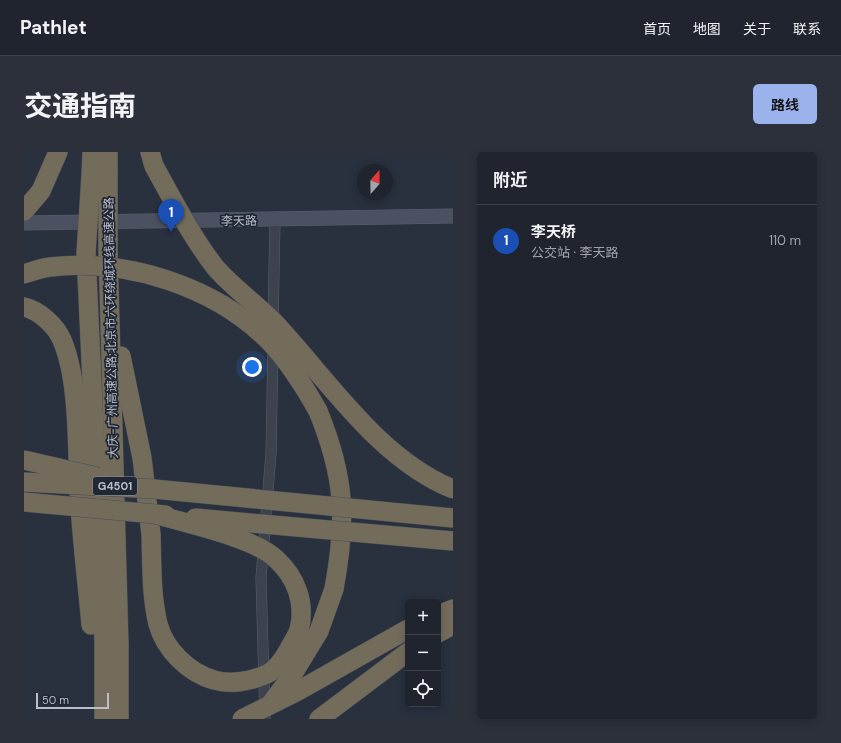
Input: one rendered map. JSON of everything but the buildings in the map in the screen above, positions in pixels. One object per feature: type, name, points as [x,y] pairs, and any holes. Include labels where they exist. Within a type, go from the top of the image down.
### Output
[{"type":"highway","points":[[24,190],[39,171],[50,152]]},
{"type":"highway","points":[[24,212],[41,191],[58,152]]},
{"type":"highway","name":"大庆-广州高速公路;北京市六环绕城环线高速公路","points":[[92,152],[100,176],[108,252],[119,644],[119,719]]},
{"type":"highway","name":"大庆-广州高速公路;北京市六环绕城环线高速公路","points":[[104,719],[104,643],[86,253],[100,176],[108,152]]},
{"type":"highway","points":[[152,159],[189,229],[216,268],[273,321],[350,410],[394,453],[440,484],[453,490]]},
{"type":"highway","points":[[24,274],[50,267],[104,266],[154,276],[198,291],[239,315],[270,342],[298,375],[318,411],[332,444],[340,479],[342,516],[341,553],[334,589],[318,631],[291,677],[259,719]]},
{"type":"highway","points":[[108,281],[126,388],[133,409],[142,458],[151,534],[152,581],[158,625],[170,650],[191,669],[214,680],[242,682],[269,673],[286,655],[299,630],[301,603],[294,580],[276,558],[251,543],[154,514]]},
{"type":"highway","points":[[24,307],[30,308],[48,321],[62,339],[70,363],[75,406],[81,520],[94,653],[104,719]]},
{"type":"highway","points":[[24,460],[154,489]]},
{"type":"highway","points":[[24,482],[154,489],[453,518]]},
{"type":"highway","points":[[24,502],[453,541]]},
{"type":"highway","points":[[441,614],[453,609]]},
{"type":"highway","points":[[441,631],[453,625]]},
{"type":"highway","points":[[242,719],[298,691],[405,631]]},
{"type":"highway","points":[[319,719],[405,654]]},
{"type":"main road","name":"李天路","points":[[24,223],[453,216]]},
{"type":"street","points":[[265,719],[261,578],[271,453],[275,220]]},
{"type":"place","name":"李天桥","points":[[171,232]]}]
